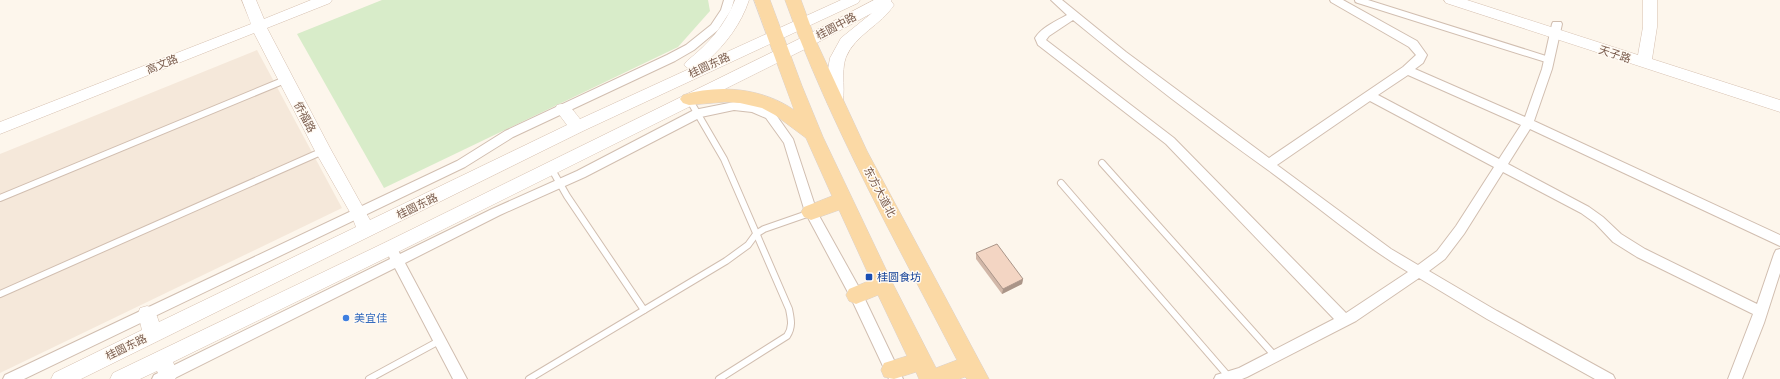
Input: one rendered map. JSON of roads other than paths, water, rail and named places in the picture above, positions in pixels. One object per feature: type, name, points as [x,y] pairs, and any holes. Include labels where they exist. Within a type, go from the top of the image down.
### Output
[{"type":"main road","name":"侨福路","points":[[248,0],[260,25],[264,39],[285,80],[359,213],[366,231]]},
{"type":"main road","name":"高文路","points":[[0,128],[325,0]]},
{"type":"main road","points":[[664,87],[711,51],[726,32],[740,8],[742,0]]},
{"type":"main road","points":[[762,0],[814,137],[883,284],[927,373]]},
{"type":"main road","name":"东方大道北","points":[[793,0],[805,33],[858,151],[974,372]]},
{"type":"main road","name":"桂圆中路","points":[[805,33],[853,0]]},
{"type":"main road","name":"桂圆中路","points":[[805,33],[885,0]]},
{"type":"main road","points":[[835,102],[835,75],[838,58],[846,42],[876,17],[892,0]]},
{"type":"main road","name":"天子路","points":[[1482,0],[1556,29]]},
{"type":"main road","points":[[1645,58],[1650,27],[1650,0]]},
{"type":"main road","name":"天子路","points":[[1458,1],[1556,29],[1645,58],[1780,106]]},
{"type":"main road","name":"桂圆东路","points":[[61,379],[577,127],[664,87],[778,45],[805,33]]},
{"type":"main road","name":"桂圆东路","points":[[120,379],[163,371],[394,254],[551,168],[694,106],[778,45]]},
{"type":"main road","name":"天子路","points":[[1645,58],[1780,95]]},
{"type":"main road","points":[[694,106],[719,96],[743,96],[763,100],[797,120],[814,137]]},
{"type":"main road","points":[[563,109],[577,127]]},
{"type":"main road","points":[[811,212],[844,200]]},
{"type":"main road","points":[[856,295],[883,284]]},
{"type":"main road","points":[[147,314],[153,334]]},
{"type":"main road","points":[[894,375],[974,372]]},
{"type":"street","points":[[10,379],[461,164],[509,134],[690,48],[714,29],[725,14],[729,0]]},
{"type":"street","points":[[1056,0],[1128,59],[1387,253],[1608,379]]},
{"type":"street","points":[[1268,165],[1371,96],[1407,70],[1422,55],[1413,44],[1335,0]]},
{"type":"street","points":[[1074,15],[1045,33],[1040,38],[1042,42],[1170,141],[1344,320]]},
{"type":"street","points":[[1226,378],[1242,373],[1344,320],[1418,272],[1441,255],[1460,230],[1528,123],[1549,60],[1556,29]]},
{"type":"street","points":[[1407,70],[1528,123],[1780,241]]},
{"type":"street","points":[[1371,96],[1585,210],[1599,220],[1617,238],[1641,252],[1761,312]]},
{"type":"street","points":[[460,379],[394,254],[533,194],[560,184],[694,106],[734,106],[754,108],[770,115],[789,142],[811,212],[856,295],[894,375]]},
{"type":"street","points":[[1735,379],[1761,312],[1780,254]]},
{"type":"lane","points":[[1358,0],[1549,60]]},
{"type":"lane","points":[[0,198],[285,80]]},
{"type":"lane","points":[[694,106],[724,159],[789,308],[792,326],[787,336],[720,379]]},
{"type":"lane","points":[[0,294],[324,151]]},
{"type":"lane","points":[[1102,163],[1275,356]]},
{"type":"lane","points":[[551,168],[560,184],[644,310]]},
{"type":"lane","points":[[1061,183],[1226,378]]},
{"type":"lane","points":[[529,379],[726,261],[748,245],[756,234],[779,223],[811,212]]},
{"type":"lane","points":[[369,379],[439,341]]},
{"type":"place","name":"桂圆食坊","points":[[869,277]]},
{"type":"place","name":"美宜佳","points":[[346,318]]}]
